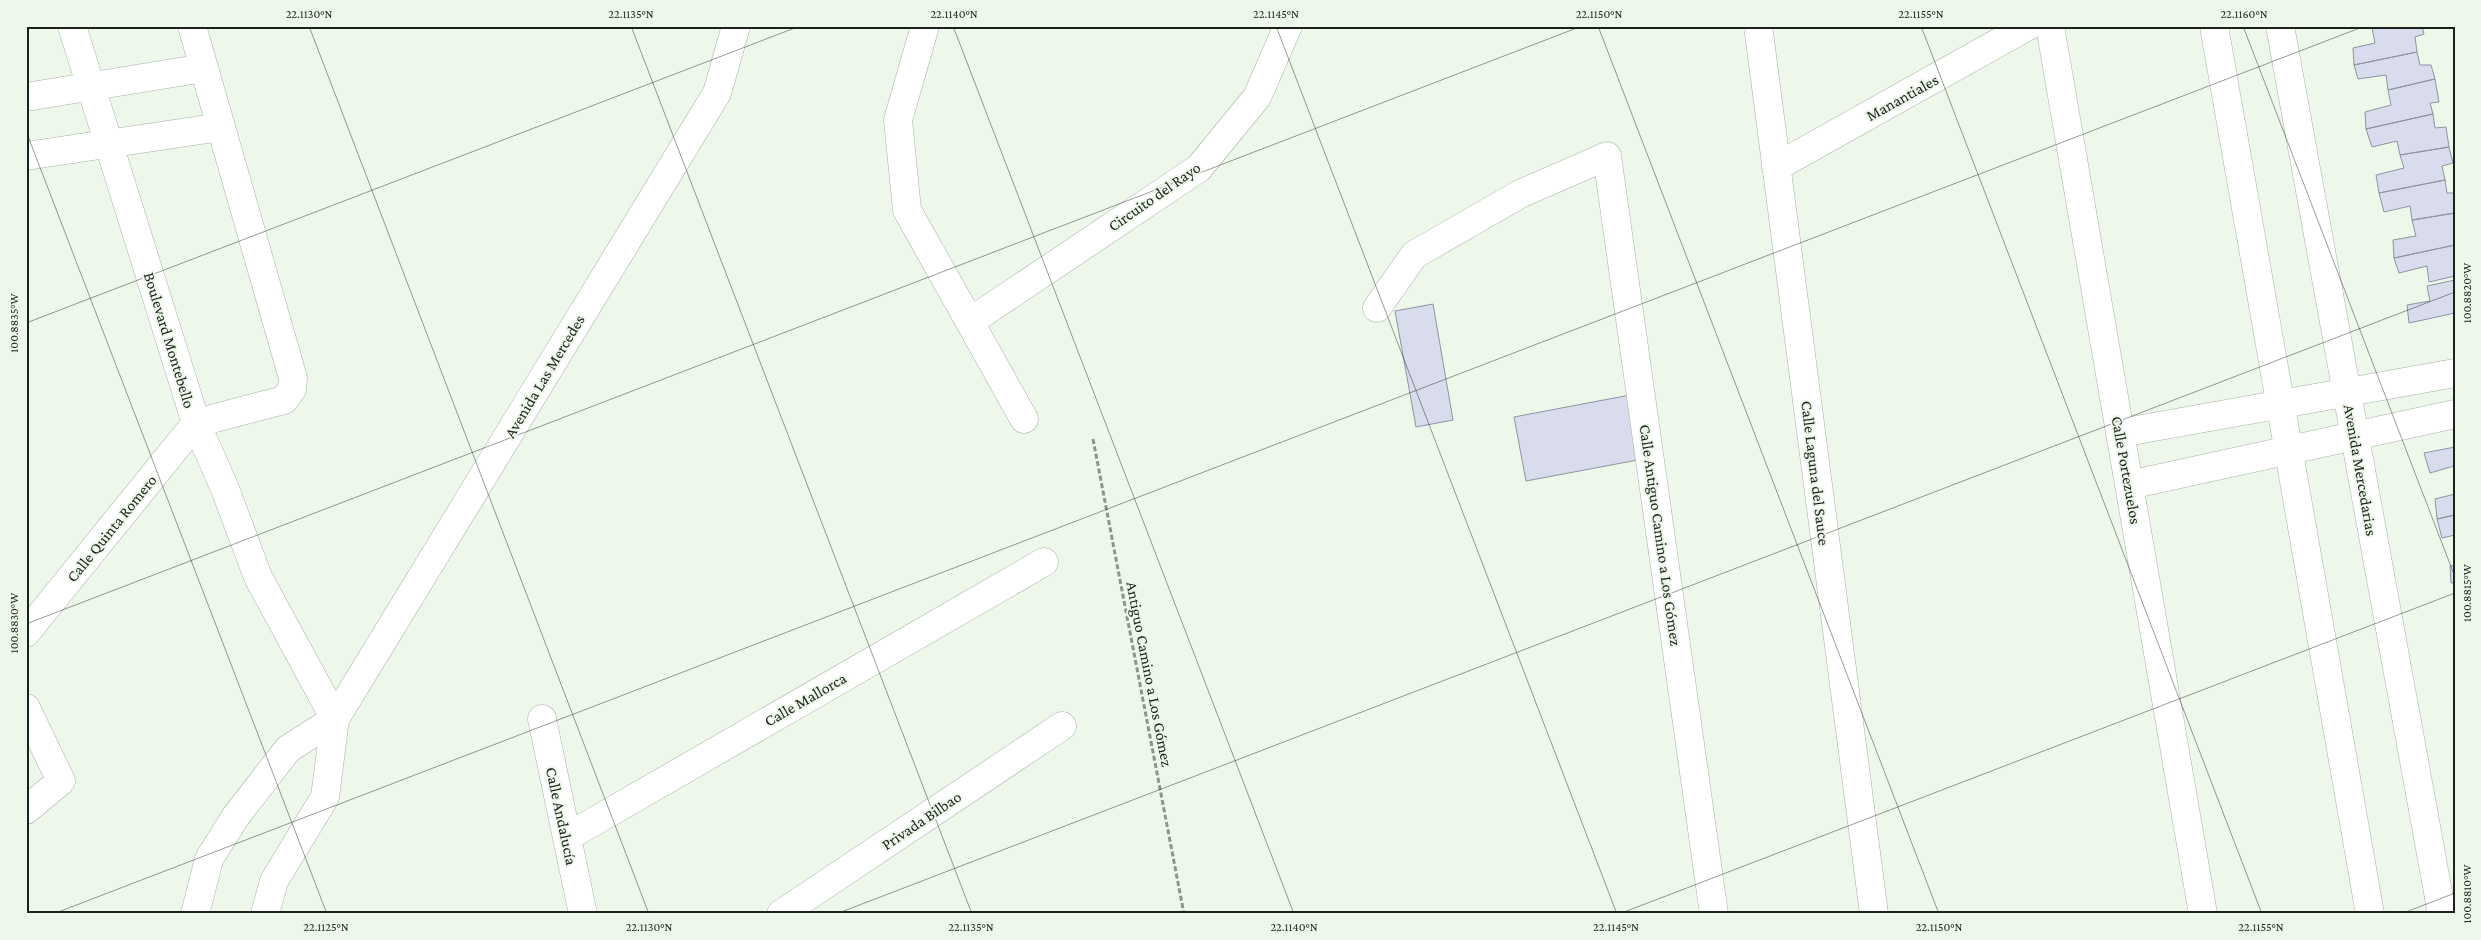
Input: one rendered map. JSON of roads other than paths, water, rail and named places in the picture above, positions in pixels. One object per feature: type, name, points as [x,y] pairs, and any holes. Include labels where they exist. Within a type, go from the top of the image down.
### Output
[{"type":"street","name":"Boulevard Montebello","points":[[72,26],[196,423],[284,400],[292,389],[293,378],[192,26]]},
{"type":"street","name":"Avenida Las Mercedes","points":[[265,914],[274,881],[325,797],[335,719],[717,93],[736,26]]},
{"type":"street","points":[[925,26],[898,120],[907,210],[1024,420]]},
{"type":"street","name":"Circuito del Rayo","points":[[971,322],[1199,168],[1257,97],[1288,26]]},
{"type":"street","name":"Manantiales","points":[[1776,167],[2028,26]]},
{"type":"street","name":"Calle Portezuelos","points":[[2050,26],[2203,914]]},
{"type":"street","points":[[2214,26],[2370,914]]},
{"type":"street","name":"Avenida Mercedarias","points":[[2280,26],[2442,914]]},
{"type":"street","name":"Calle Laguna del Sauce","points":[[1759,33],[1874,914]]},
{"type":"street","points":[[26,96],[204,68]]},
{"type":"street","points":[[26,156],[221,127]]},
{"type":"street","name":"Calle Antiguo Camino a Los Gómez","points":[[1377,308],[1414,255],[1520,194],[1607,156],[1714,914]]},
{"type":"street","points":[[2120,433],[2455,373]]},
{"type":"street","points":[[2129,485],[2455,414]]},
{"type":"street","points":[[196,423],[225,489],[258,577],[335,719]]},
{"type":"street","name":"Calle Quinta Romero","points":[[26,633],[196,423]]},
{"type":"street","name":"Calle Mallorca","points":[[567,837],[1044,562]]},
{"type":"street","points":[[26,708],[61,781],[26,810]]},
{"type":"street","name":"Avenida Las Mercedes","points":[[195,914],[209,859],[236,816],[288,749],[335,719]]},
{"type":"street","name":"Calle Andalucía","points":[[542,719],[583,914]]},
{"type":"street","name":"Privada Bilbao","points":[[781,914],[1062,726]]}]
